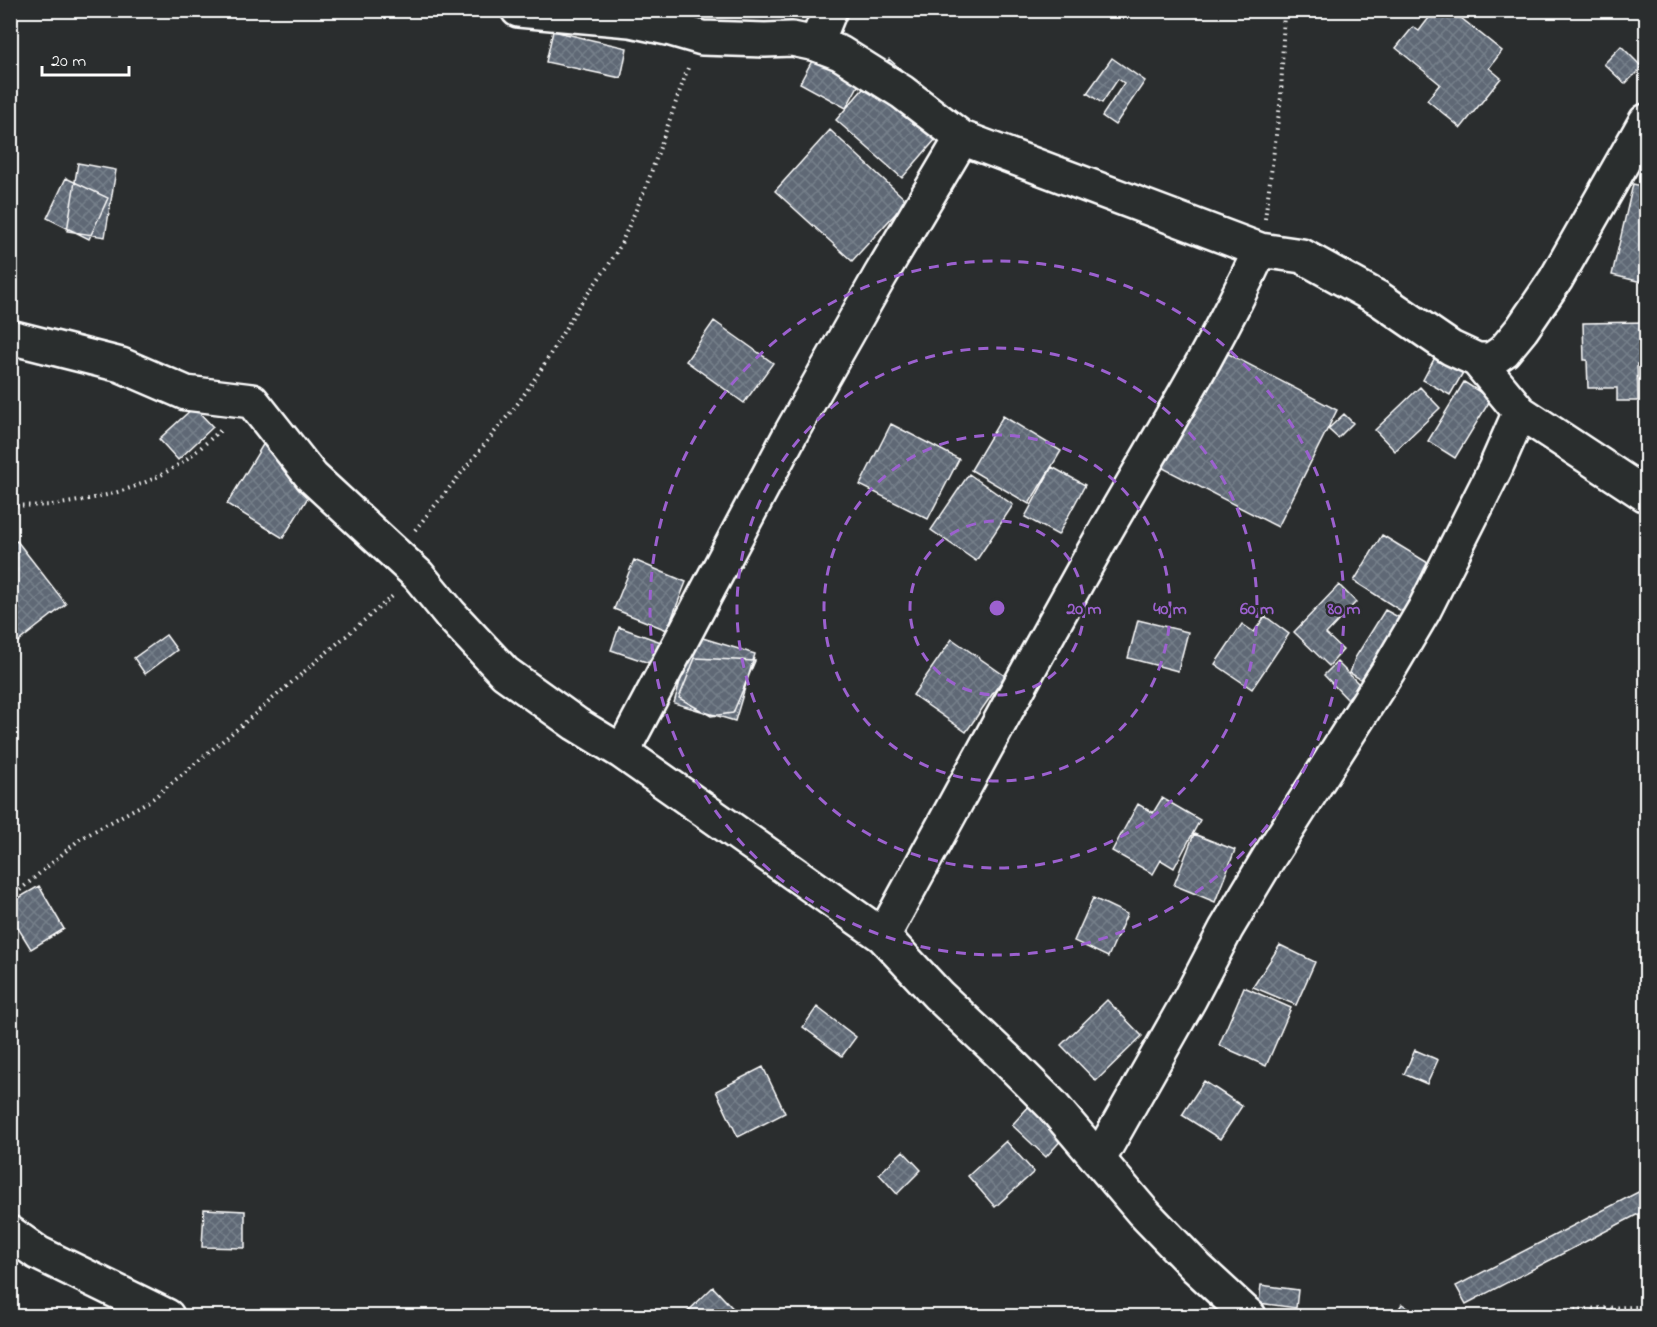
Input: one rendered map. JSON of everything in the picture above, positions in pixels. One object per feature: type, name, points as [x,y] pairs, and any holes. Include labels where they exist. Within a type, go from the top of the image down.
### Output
[{"type":"street","points":[[518,10],[630,20],[702,38],[792,39],[816,44],[840,53],[902,92],[962,138],[1260,250],[1302,256],[1378,298],[1451,348],[1477,360],[1491,360],[1504,351],[1522,329],[1556,279],[1647,121]]},
{"type":"street","points":[[816,44],[830,10]]},
{"type":"street","points":[[622,752],[791,433],[962,138]]},
{"type":"street","points":[[883,936],[1103,536],[1160,439],[1245,283],[1260,250]]},
{"type":"street","points":[[10,338],[121,365],[186,393],[252,401],[312,477],[407,564],[505,673],[576,724],[622,752],[883,936],[938,995],[1052,1105],[1142,1211],[1249,1317]]},
{"type":"street","points":[[1477,360],[1520,412],[1647,495]]},
{"type":"street","points":[[1099,1159],[1189,1000],[1226,929],[1424,610],[1495,469],[1520,412]]},
{"type":"street","points":[[10,1233],[38,1253],[167,1317]]},
{"type":"path","points":[[1260,250],[1281,97],[1284,10]]},
{"type":"path","points":[[10,897],[36,878],[80,839],[151,800],[243,724],[407,564],[542,368],[578,307],[620,246],[646,187],[687,70],[702,38]]},
{"type":"path","points":[[10,506],[51,505],[97,497],[141,483],[168,471],[206,444],[252,401]]},
{"type":"path","points":[[1533,1317],[1609,1307],[1647,1307]]},
{"type":"building","points":[[1136,10],[1167,10],[1167,11],[1136,14]]},
{"type":"building","points":[[1435,10],[1451,10],[1502,51],[1489,68],[1501,78],[1461,128],[1427,100],[1440,84],[1396,48],[1413,27],[1419,31]]},
{"type":"building","points":[[553,31],[627,48],[621,78],[546,62]]},
{"type":"building","points":[[827,33],[873,58],[846,108],[800,83]]},
{"type":"building","points":[[1621,46],[1642,67],[1625,84],[1604,64]]},
{"type":"building","points":[[1112,58],[1145,81],[1115,125],[1102,116],[1124,83],[1118,79],[1102,103],[1087,93]]},
{"type":"building","points":[[889,59],[955,117],[902,178],[836,120]]},
{"type":"building","points":[[830,130],[907,201],[852,261],[775,191]]},
{"type":"building","points":[[78,163],[116,170],[105,237],[67,231]]},
{"type":"building","points":[[66,178],[108,198],[89,239],[47,218]]},
{"type":"building","points":[[1633,184],[1646,187],[1646,283],[1612,275]]},
{"type":"building","points":[[714,321],[773,363],[744,403],[686,361]]},
{"type":"building","points":[[1646,322],[1646,364],[1637,364],[1638,401],[1617,401],[1617,388],[1588,388],[1587,360],[1584,360],[1583,323]]},
{"type":"building","points":[[1440,348],[1468,364],[1450,395],[1423,380]]},
{"type":"building","points":[[1219,349],[1337,410],[1278,527],[1159,466]]},
{"type":"building","points":[[1464,382],[1491,399],[1455,458],[1428,441]]},
{"type":"building","points":[[1420,387],[1440,408],[1395,451],[1375,430]]},
{"type":"building","points":[[194,407],[213,427],[178,460],[159,439]]},
{"type":"building","points":[[1344,414],[1353,423],[1338,438],[1328,429]]},
{"type":"building","points":[[1003,416],[1061,451],[1029,504],[971,470]]},
{"type":"building","points":[[891,424],[959,459],[928,519],[860,485]]},
{"type":"building","points":[[270,433],[326,468],[283,538],[227,504]]},
{"type":"building","points":[[1052,467],[1085,485],[1058,535],[1025,517]]},
{"type":"building","points":[[969,474],[1013,505],[976,561],[931,530]]},
{"type":"building","points":[[1382,535],[1438,569],[1409,616],[1354,581]]},
{"type":"building","points":[[17,541],[66,604],[10,648],[10,546]]},
{"type":"building","points":[[634,560],[686,582],[667,630],[614,609]]},
{"type":"building","points":[[1339,585],[1356,602],[1326,634],[1343,650],[1329,666],[1294,632]]},
{"type":"building","points":[[1385,610],[1406,621],[1370,685],[1350,673],[1355,658]]},
{"type":"building","points":[[1265,616],[1289,634],[1252,689],[1215,664],[1242,624],[1254,632]]},
{"type":"building","points":[[1138,620],[1188,632],[1178,671],[1128,658]]},
{"type":"building","points":[[619,627],[675,647],[667,669],[611,650]]},
{"type":"building","points":[[166,635],[177,650],[145,674],[134,658]]},
{"type":"building","points":[[693,635],[755,654],[735,721],[674,703]]},
{"type":"building","points":[[952,639],[1005,676],[966,732],[913,695]]},
{"type":"building","points":[[695,658],[755,661],[733,713],[711,716],[679,698]]},
{"type":"building","points":[[1337,662],[1360,685],[1347,699],[1324,675]]},
{"type":"building","points":[[1162,798],[1200,820],[1174,868],[1161,860],[1153,874],[1112,851],[1138,804],[1153,813]]},
{"type":"building","points":[[1194,834],[1235,850],[1215,902],[1174,885]]},
{"type":"building","points":[[39,886],[64,929],[31,949],[10,915],[10,903]]},
{"type":"building","points":[[1093,898],[1127,914],[1108,957],[1074,941]]},
{"type":"building","points":[[1280,945],[1315,962],[1296,1005],[1253,987]]},
{"type":"building","points":[[1244,987],[1291,1008],[1266,1066],[1219,1045]]},
{"type":"building","points":[[1107,1000],[1142,1036],[1096,1081],[1061,1045]]},
{"type":"building","points":[[817,1007],[856,1037],[842,1056],[803,1027]]},
{"type":"building","points":[[1415,1050],[1438,1060],[1427,1084],[1404,1074]]},
{"type":"building","points":[[763,1067],[785,1113],[738,1137],[716,1091]]},
{"type":"building","points":[[1204,1081],[1242,1106],[1220,1139],[1182,1115]]},
{"type":"building","points":[[1040,1094],[1074,1126],[1046,1157],[1012,1125]]},
{"type":"building","points":[[1006,1141],[1034,1172],[995,1207],[968,1176]]},
{"type":"building","points":[[903,1151],[921,1170],[897,1194],[879,1174]]},
{"type":"building","points":[[1646,1188],[1646,1210],[1466,1304],[1456,1286]]},
{"type":"building","points":[[204,1209],[245,1211],[245,1248],[202,1247]]},
{"type":"building","points":[[1261,1285],[1298,1290],[1296,1308],[1259,1303]]},
{"type":"building","points":[[713,1287],[740,1316],[683,1316]]},
{"type":"building","points":[[1402,1304],[1420,1316],[1394,1316]]}]
